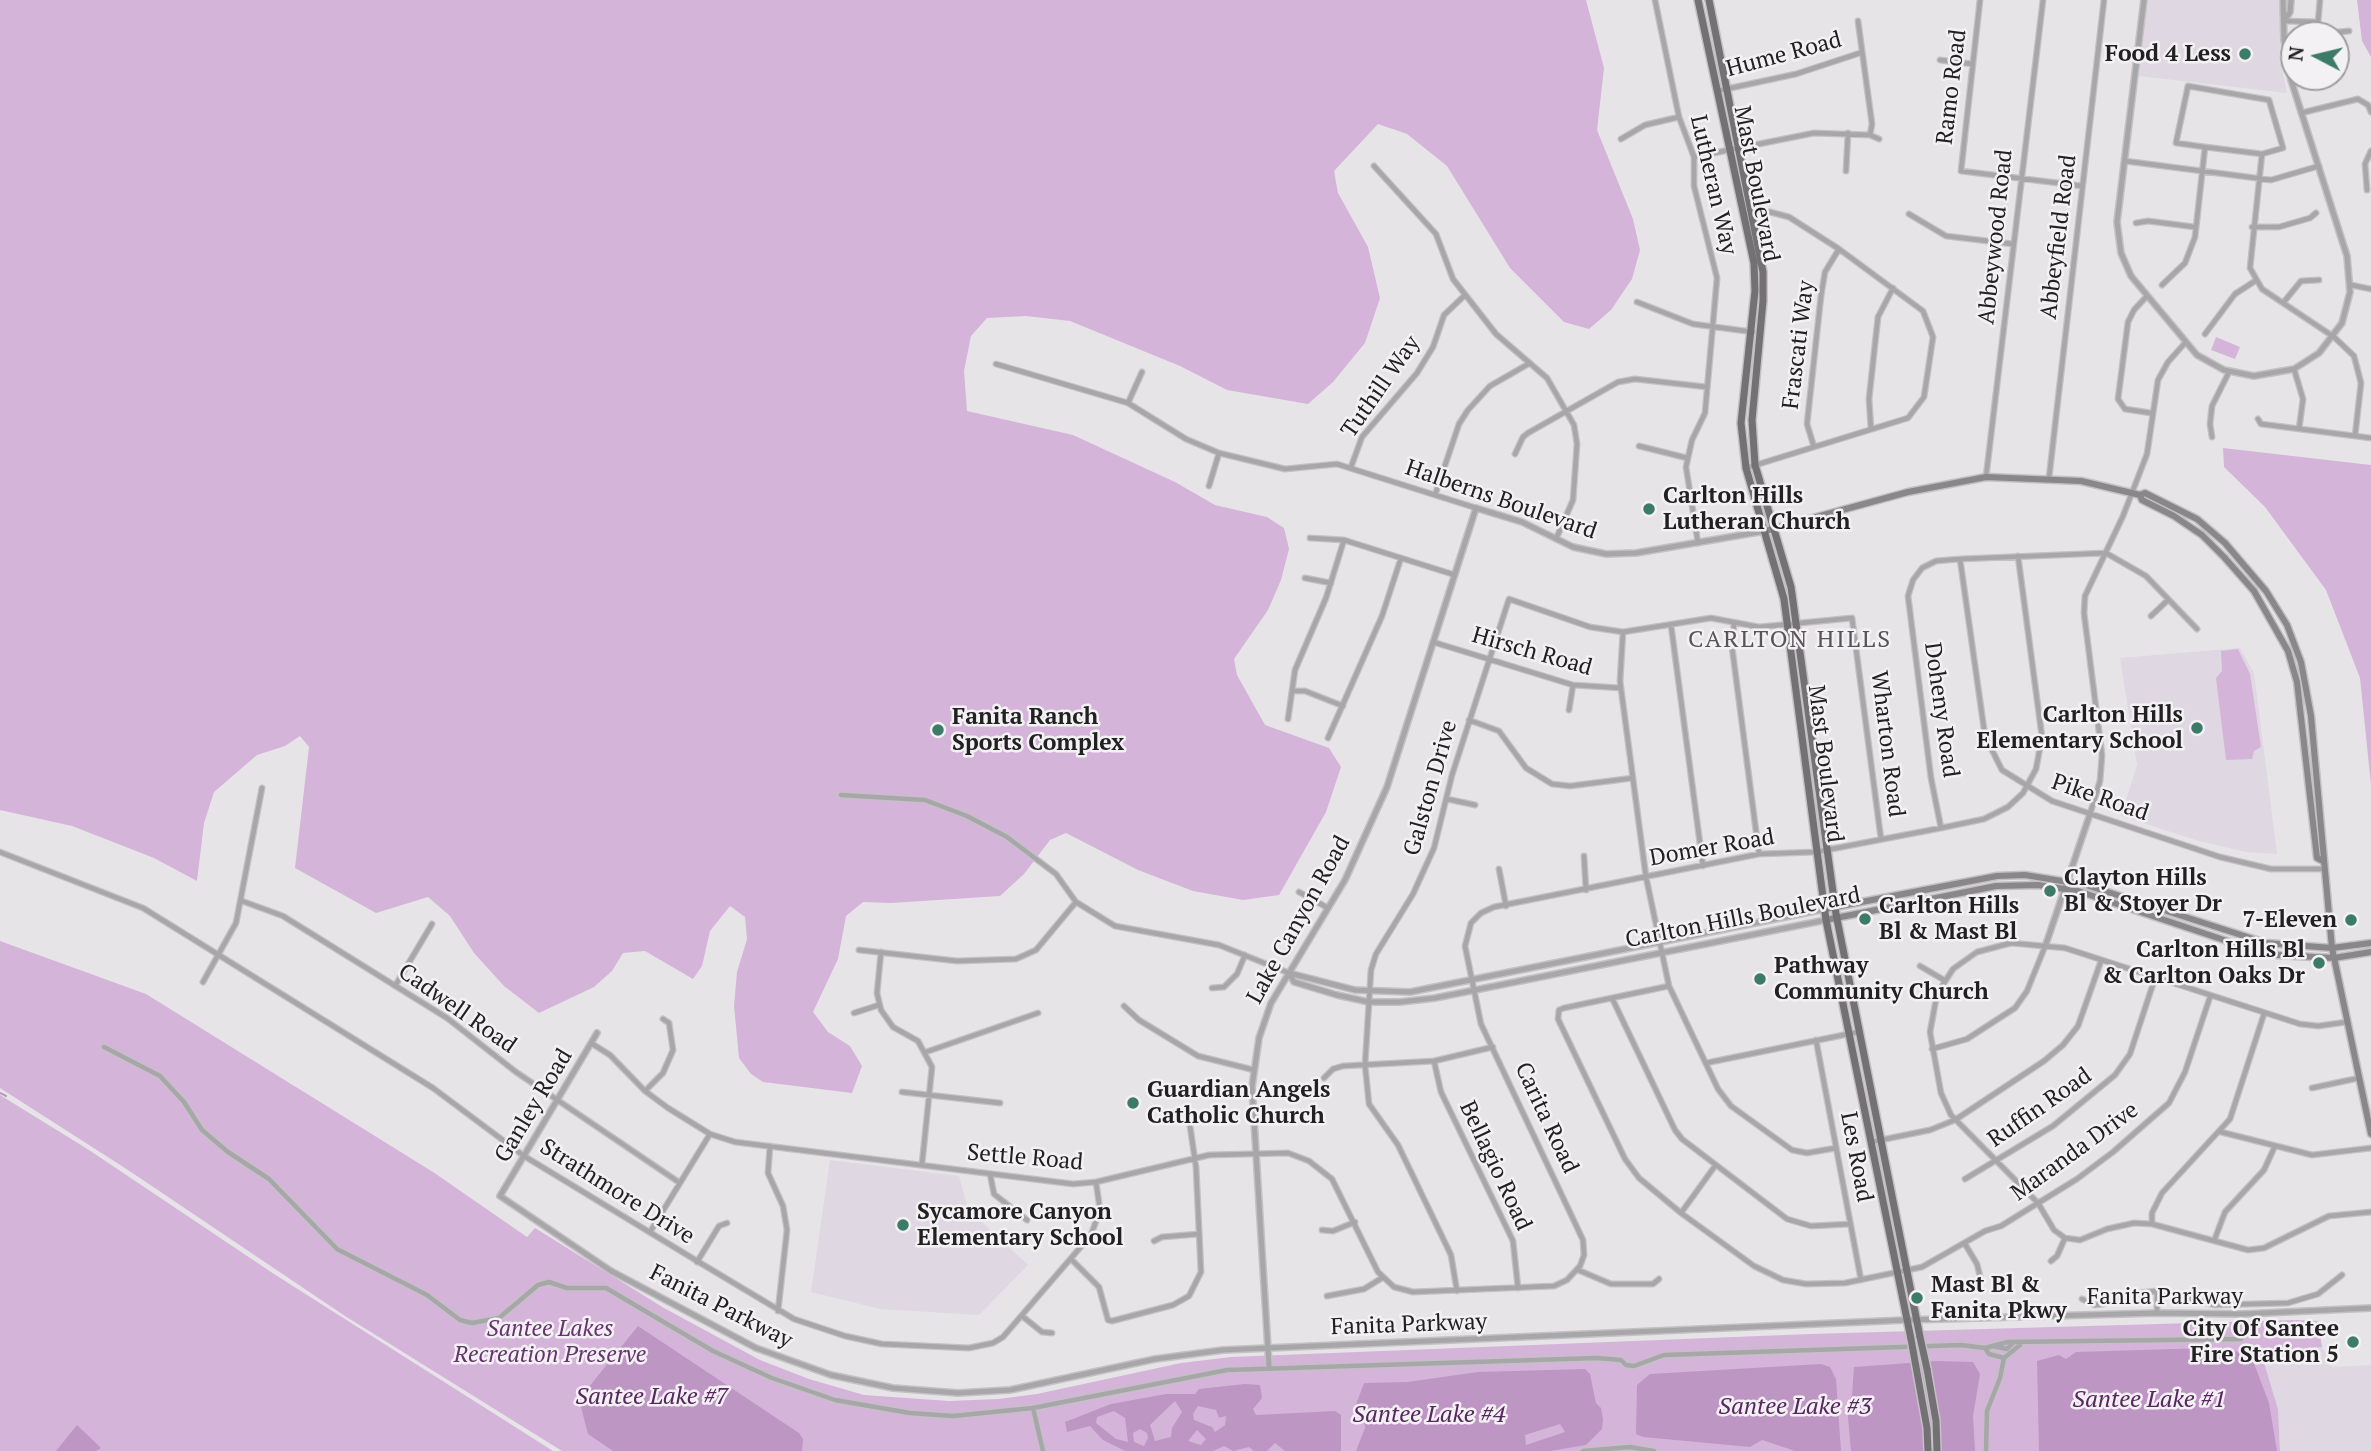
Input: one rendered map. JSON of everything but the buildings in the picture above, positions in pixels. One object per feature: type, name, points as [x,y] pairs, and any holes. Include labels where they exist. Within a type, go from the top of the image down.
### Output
[{"type":"main road","name":"Mast Boulevard","points":[[1698,0],[1717,91],[1735,150]]},
{"type":"main road","name":"Mast Boulevard","points":[[1709,0],[1728,88],[1735,150],[1763,279],[1761,332],[1752,420],[1755,465],[1791,587],[1836,918],[1901,1274],[1906,1321],[1927,1428],[1928,1451]]},
{"type":"main road","name":"Mast Boulevard","points":[[1748,215],[1755,291],[1741,423],[1746,468],[1784,598],[1826,920],[1849,1034],[1875,1142]]},
{"type":"main road","name":"Halberns Boulevard","points":[[1765,531],[1908,492],[1986,477],[2089,482],[2136,494]]},
{"type":"main road","points":[[2136,494],[2145,493],[2197,519],[2225,543],[2266,590],[2287,625],[2307,686],[2325,848],[2322,861],[2332,948],[2371,1133]]},
{"type":"main road","points":[[2136,494],[2202,535],[2254,591],[2278,632],[2297,682],[2317,858],[2322,861]]},
{"type":"main road","name":"Carlton Hills Boulevard","points":[[1825,909],[1997,876],[2025,875],[2067,880],[2266,943],[2332,948],[2371,943]]},
{"type":"main road","name":"Carlton Hills Boulevard","points":[[1826,920],[1996,886],[2038,885],[2064,888],[2171,920],[2248,948],[2288,956],[2334,958],[2371,953]]},
{"type":"main road","name":"Mast Boulevard","points":[[1901,1274],[1920,1337],[1936,1421],[1937,1451]]},
{"type":"street","name":"Lutheran Way","points":[[1655,0],[1679,117],[1694,157],[1694,186],[1717,278],[1704,413],[1688,458],[1688,483],[1698,543]]},
{"type":"street","name":"Ramo Road","points":[[1980,0],[1961,171],[2020,180]]},
{"type":"street","name":"Abbeywood Road","points":[[1986,477],[2043,0]]},
{"type":"street","name":"Abbeyfield Road","points":[[2049,478],[2104,0]]},
{"type":"street","points":[[2144,0],[2117,222],[2119,245],[2127,269],[2185,343],[2213,366],[2229,372],[2264,376],[2294,369],[2313,358],[2334,337],[2345,315],[2351,285],[2347,256],[2295,91]]},
{"type":"street","points":[[2283,0],[2284,21]]},
{"type":"street","points":[[2284,21],[2290,12],[2291,0]]},
{"type":"street","points":[[2318,21],[2320,0]]},
{"type":"street","points":[[1858,22],[1860,53],[1872,124],[1870,135]]},
{"type":"street","name":"Hume Road","points":[[1717,91],[1796,74],[1860,53]]},
{"type":"street","points":[[1940,60],[1973,64]]},
{"type":"street","points":[[2188,86],[2269,100],[2283,148],[2262,154],[2205,147],[2176,143],[2188,86]]},
{"type":"street","points":[[2301,113],[2358,99],[2368,105],[2371,112]]},
{"type":"street","points":[[1621,139],[1645,125],[1679,117]]},
{"type":"street","points":[[1694,157],[1814,133],[1870,135],[1879,139]]},
{"type":"street","points":[[1846,171],[1848,133]]},
{"type":"street","points":[[2162,285],[2190,255],[2205,147]]},
{"type":"street","points":[[2368,190],[2365,164],[2371,151]]},
{"type":"street","points":[[2262,154],[2249,264],[2255,281],[2351,352],[2361,373],[2355,436]]},
{"type":"street","points":[[2125,161],[2270,180],[2320,166]]},
{"type":"street","points":[[1374,166],[1436,234],[1453,279],[1465,295],[1496,334],[1547,378],[1567,411],[1577,435],[1574,493],[1556,539]]},
{"type":"street","points":[[2020,180],[2082,186]]},
{"type":"street","points":[[1746,468],[1905,420],[1915,412],[1924,397],[1933,337],[1929,320],[1923,311],[1839,249],[1789,217],[1770,212],[1748,215]]},
{"type":"street","points":[[2252,227],[2279,228],[2310,218],[2316,213]]},
{"type":"street","points":[[1909,214],[1946,236],[2014,244]]},
{"type":"street","points":[[2136,223],[2148,221],[2195,227]]},
{"type":"street","name":"Frascati Way","points":[[1814,447],[1807,424],[1821,296],[1825,272],[1839,249]]},
{"type":"street","points":[[2283,303],[2301,281],[2319,280]]},
{"type":"street","points":[[2204,334],[2235,294],[2255,281]]},
{"type":"street","points":[[2351,285],[2371,289]]},
{"type":"street","points":[[1871,429],[1868,399],[1878,317],[1893,288]]},
{"type":"street","name":"Tuthill Way","points":[[1351,467],[1362,437],[1417,373],[1433,347],[1444,315],[1465,295]]},
{"type":"street","points":[[2147,296],[2134,310],[2128,322],[2118,398],[2125,409],[2151,413]]},
{"type":"street","points":[[1637,302],[1693,324],[1761,332]]},
{"type":"street","points":[[1932,1049],[1967,1039],[2015,1008],[2027,991],[2046,944],[2100,781],[2102,755],[2084,604],[2089,584],[2136,494],[2147,454],[2151,413],[2161,373],[2185,343]]},
{"type":"street","points":[[1435,495],[1459,424],[1468,410],[1490,386],[1530,363]]},
{"type":"street","name":"Halberns Boulevard","points":[[996,364],[1128,403],[1186,439],[1219,453],[1285,469],[1337,464],[1351,467],[1522,522],[1581,549],[1616,554],[1765,531]]},
{"type":"street","points":[[2294,369],[2302,400],[2299,429]]},
{"type":"street","points":[[1128,403],[1142,372]]},
{"type":"street","points":[[2212,437],[2212,406],[2229,372]]},
{"type":"street","points":[[1515,454],[1523,437],[1630,379],[1707,387]]},
{"type":"street","points":[[2258,419],[2261,424],[2371,438]]},
{"type":"street","points":[[1639,446],[1688,458]]},
{"type":"street","points":[[1209,486],[1219,453]]},
{"type":"street","name":"Lake Canyon Road","points":[[1269,1366],[1255,1152],[1254,1070],[1264,1020],[1345,880],[1387,787],[1476,508]]},
{"type":"street","points":[[1310,538],[1344,540],[1456,575]]},
{"type":"street","points":[[1288,719],[1296,666],[1331,583],[1344,540]]},
{"type":"street","points":[[1960,559],[2106,553],[2146,576],[2197,629]]},
{"type":"street","name":"Domer Road","points":[[1471,981],[1465,946],[1469,927],[1485,911],[1759,854],[1816,852],[1941,828],[1995,815],[2015,802],[2027,788],[2038,764],[2042,737],[2018,556]]},
{"type":"street","points":[[1328,738],[1382,616],[1401,558]]},
{"type":"street","name":"Pike Road","points":[[1960,559],[1987,742],[2002,770],[2052,802],[2254,866],[2282,870],[2323,869]]},
{"type":"street","name":"Doheny Road","points":[[1941,828],[1931,778],[1908,596],[1913,579],[1922,568],[1936,561],[1960,559]]},
{"type":"street","points":[[1305,578],[1331,583]]},
{"type":"street","name":"Galston Drive","points":[[1457,1291],[1451,1255],[1398,1145],[1368,1104],[1365,1065],[1374,959],[1424,873],[1439,834],[1469,720],[1509,599],[1590,627],[1623,632]]},
{"type":"street","points":[[2151,617],[2168,600]]},
{"type":"street","name":"Wharton Road","points":[[1797,622],[1846,617],[1854,622],[1881,839]]},
{"type":"street","points":[[1797,622],[1754,627],[1711,618],[1623,632],[1620,654],[1621,688],[1646,877],[1669,986],[1706,1063],[1731,1106],[1783,1146],[1801,1153],[1836,1148]]},
{"type":"street","points":[[1734,623],[1732,647],[1759,854]]},
{"type":"street","points":[[1671,625],[1703,866]]},
{"type":"street","name":"Hirsch Road","points":[[1433,642],[1573,685],[1621,688]]},
{"type":"street","points":[[1569,710],[1573,685]]},
{"type":"street","points":[[1293,691],[1305,691],[1343,706]]},
{"type":"street","points":[[1469,720],[1499,731],[1527,768],[1552,783],[1570,786],[1633,778]]},
{"type":"street","points":[[203,982],[220,956],[236,923],[262,788]]},
{"type":"street","name":"Carlton Hills Boulevard","points":[[841,794],[925,800],[967,816],[1007,837],[1056,874],[1076,902],[1115,926],[1219,945],[1289,973],[1370,992],[1410,992],[1471,981],[1825,909]]},
{"type":"street","points":[[1447,799],[1475,805]]},
{"type":"street","name":"Strathmore Drive","points":[[0,852],[132,902],[427,1084],[524,1156],[778,1311],[809,1325],[882,1344],[969,1348],[993,1343],[1021,1316],[1091,1235],[1099,1218],[1096,1182]]},
{"type":"street","points":[[1584,856],[1586,890]]},
{"type":"street","points":[[1499,869],[1506,906]]},
{"type":"street","points":[[1298,892],[1328,908]]},
{"type":"street","name":"Cadwell Road","points":[[242,901],[283,916],[447,1018],[516,1072],[680,1183]]},
{"type":"street","points":[[859,950],[957,961],[1020,958],[1036,950],[1076,902]]},
{"type":"street","name":"Carlton Hills Boulevard","points":[[1289,973],[1294,982],[1369,1002],[1400,1002],[1826,920]]},
{"type":"street","points":[[395,986],[432,925]]},
{"type":"street","points":[[2347,1022],[2312,1026],[2264,1014],[2046,944],[2004,944],[1983,949],[1964,960],[1944,980],[1931,1013],[1932,1049],[1941,1093],[1955,1120],[2038,1203],[2054,1230],[2065,1238],[2080,1240],[2107,1229],[2134,1223],[2152,1224],[2248,1250],[2264,1248],[2329,1216],[2371,1212]]},
{"type":"street","points":[[881,952],[877,993],[879,1005],[893,1027],[918,1041],[932,1067],[922,1164]]},
{"type":"street","points":[[1212,988],[1224,987],[1237,974],[1245,955]]},
{"type":"street","points":[[1875,1142],[1930,1130],[1955,1120],[2001,1092],[2063,1045],[2081,1020],[2101,961]]},
{"type":"street","points":[[1920,966],[1944,980]]},
{"type":"street","name":"Ruffin Road","points":[[1965,1179],[2053,1126],[2115,1075],[2130,1054],[2155,978]]},
{"type":"street","name":"Carita Road","points":[[1471,981],[1480,1024],[1582,1235],[1584,1255],[1577,1270]]},
{"type":"street","points":[[1669,986],[1612,998],[1675,1130],[1715,1166],[1787,1219],[1811,1226],[1850,1224]]},
{"type":"street","name":"Maranda Drive","points":[[1612,998],[1563,1008],[1557,1013],[1631,1168],[1648,1188],[1776,1278],[1807,1284],[1901,1274],[1939,1260],[2038,1203],[2113,1152],[2167,1105],[2180,1084],[2210,997]]},
{"type":"street","points":[[854,1013],[879,1005]]},
{"type":"street","points":[[1124,1006],[1139,1020],[1198,1056],[1254,1070]]},
{"type":"street","points":[[926,1052],[1038,1013]]},
{"type":"street","points":[[2152,1224],[2155,1204],[2162,1193],[2221,1132],[2232,1113],[2264,1014]]},
{"type":"street","points":[[645,1091],[663,1073],[673,1050],[669,1023],[663,1018]]},
{"type":"street","points":[[1706,1063],[1858,1032]]},
{"type":"street","name":"Ganley Road","points":[[500,1196],[597,1033]]},
{"type":"street","name":"Les Road","points":[[1816,1040],[1861,1280]]},
{"type":"street","name":"Settle Road","points":[[591,1044],[619,1062],[645,1091],[710,1134],[735,1142],[1073,1184],[1096,1182],[1195,1158],[1255,1152],[1288,1153],[1317,1166],[1334,1182],[1382,1278]]},
{"type":"street","points":[[104,1047],[160,1076],[184,1102],[202,1130],[228,1152],[270,1179],[337,1249],[427,1295],[460,1320],[472,1323],[499,1318],[538,1284],[550,1282],[567,1288],[606,1288],[713,1350],[772,1378],[835,1400],[910,1413],[953,1416],[1033,1408],[1227,1370],[1597,1358],[1621,1360],[1626,1365],[1634,1366],[1664,1355],[1961,1345],[1985,1348],[1995,1343],[2241,1339]]},
{"type":"street","points":[[1324,1078],[1333,1069],[1343,1066],[1434,1061],[1493,1047]]},
{"type":"street","name":"Bellagio Road","points":[[1434,1061],[1441,1092],[1513,1241],[1518,1288]]},
{"type":"street","points":[[2312,1088],[2359,1077]]},
{"type":"street","points":[[902,1093],[1000,1103]]},
{"type":"street","points":[[1071,1259],[1099,1287],[1108,1320],[1173,1306],[1189,1296],[1201,1272],[1195,1158],[1190,1126]]},
{"type":"street","points":[[2221,1132],[2312,1155],[2371,1148]]},
{"type":"street","points":[[650,1232],[710,1134]]},
{"type":"street","points":[[770,1146],[768,1173],[783,1206],[787,1230],[778,1311]]},
{"type":"street","points":[[2214,1241],[2225,1212],[2264,1170],[2275,1146]]},
{"type":"street","points":[[1681,1213],[1715,1166]]},
{"type":"street","points":[[990,1174],[994,1194],[1027,1220]]},
{"type":"street","name":"Fanita Parkway","points":[[500,1196],[611,1270],[733,1336],[795,1364],[864,1384],[931,1392],[1010,1390],[1180,1354],[1268,1348],[1916,1320],[2157,1313],[2243,1314],[2371,1308]]},
{"type":"street","points":[[697,1262],[719,1226],[727,1223]]},
{"type":"street","points":[[1322,1230],[1333,1231],[1354,1223]]},
{"type":"street","points":[[1154,1241],[1162,1237],[1199,1234]]},
{"type":"street","points":[[2051,1261],[2057,1256],[2065,1238]]},
{"type":"street","points":[[1965,1244],[1977,1264],[1980,1276]]},
{"type":"street","points":[[1327,1296],[1364,1289],[1382,1278],[1394,1287],[1408,1292],[1555,1286],[1577,1270],[1611,1284],[1653,1284],[1659,1279]]},
{"type":"street","points":[[2082,1298],[2095,1305],[2129,1294],[2157,1291],[2215,1305],[2288,1303],[2318,1294],[2342,1275]]},
{"type":"street","points":[[2157,1291],[2157,1313]]},
{"type":"street","points":[[1021,1316],[1042,1332],[1052,1334]]},
{"type":"street","points":[[1986,1451],[1987,1411],[2004,1358],[2024,1343]]},
{"type":"street","points":[[1985,1348],[1989,1354],[2004,1358]]},
{"type":"street","points":[[1033,1408],[1038,1439],[1043,1451]]},
{"type":"street","points":[[1583,1451],[1630,1447],[1654,1451]]},
{"type":"shaded area","points":[[2148,0],[2281,0],[2280,91],[2287,93],[2139,76]]},
{"type":"shaded area","name":"Carlton Hills Elementary School","points":[[2240,648],[2254,673],[2277,854],[2246,852],[2199,841],[2121,816],[2137,765],[2120,658]]},
{"type":"shaded area","name":"Sycamore Canyon Elementary School","points":[[830,1160],[959,1176],[968,1209],[1028,1265],[979,1315],[880,1309],[811,1292]]},
{"type":"shaded area","points":[[2322,1347],[2333,1367],[2371,1365],[2371,1451],[2280,1451],[2278,1409],[2260,1353]]},
{"type":"green space","points":[[0,0],[1586,0],[1604,68],[1597,130],[1633,219],[1640,250],[1632,279],[1611,310],[1589,329],[1564,322],[1510,268],[1447,166],[1407,134],[1378,124],[1334,171],[1338,193],[1368,247],[1380,298],[1365,343],[1333,382],[1308,404],[1227,390],[1180,366],[1070,321],[1026,316],[987,318],[971,336],[964,371],[967,411],[1073,435],[1175,482],[1215,505],[1267,517],[1284,528],[1289,549],[1281,580],[1268,610],[1234,659],[1237,675],[1265,725],[1329,748],[1341,767],[1326,812],[1279,895],[1243,900],[1193,891],[1138,870],[1066,833],[1050,840],[1024,874],[1000,896],[891,903],[863,902],[846,916],[838,959],[813,1012],[828,1032],[850,1046],[862,1066],[852,1093],[763,1082],[751,1074],[739,1058],[734,1006],[737,972],[747,939],[745,917],[730,906],[710,931],[702,966],[693,979],[645,951],[623,953],[612,971],[594,987],[539,1013],[504,986],[474,953],[450,916],[428,897],[376,913],[295,868],[309,747],[300,736],[285,746],[257,755],[214,792],[204,823],[197,881],[154,858],[72,826],[0,810]]},
{"type":"green space","points":[[2357,0],[2371,0],[2371,57],[2362,41]]},
{"type":"green space","points":[[2216,337],[2240,347],[2235,359],[2211,350]]},
{"type":"green space","points":[[2223,448],[2371,465],[2371,785],[2360,678],[2326,590],[2265,507],[2224,467]]},
{"type":"green space","points":[[2238,649],[2250,674],[2261,747],[2254,751],[2252,759],[2226,760],[2216,678],[2222,671],[2221,651]]},
{"type":"green space","name":"Santee Lakes Recreation Preserve","points":[[0,941],[146,994],[433,1172],[527,1237],[535,1228],[664,1308],[760,1360],[809,1379],[864,1395],[949,1401],[998,1399],[1037,1394],[1181,1363],[1231,1357],[1810,1334],[2297,1320],[2318,1321],[2322,1347],[2261,1353],[2278,1409],[2280,1451],[562,1451],[345,1316],[128,1170],[0,1088]]},
{"type":"green space","points":[[0,1095],[89,1150],[274,1274],[553,1451],[0,1451]]},
{"type":"water","name":"Santee Lake #7","points":[[638,1326],[799,1433],[803,1439],[802,1451],[613,1451],[588,1434],[581,1407],[584,1393]]},
{"type":"water","name":"Santee Lake #1","points":[[2208,1348],[2250,1353],[2269,1403],[2277,1451],[2039,1451],[2037,1361],[2059,1355],[2066,1359],[2076,1352]]},
{"type":"water","points":[[1936,1361],[1973,1362],[1980,1374],[1973,1416],[1975,1451],[1851,1451],[1847,1406],[1852,1395],[1854,1367]]},
{"type":"water","name":"Santee Lake #3","points":[[1821,1364],[1830,1367],[1836,1379],[1841,1451],[1795,1451],[1762,1440],[1750,1447],[1643,1437],[1636,1434],[1637,1385],[1650,1374]]},
{"type":"water","name":"Santee Lake #4","points":[[1585,1369],[1590,1374],[1596,1403],[1601,1408],[1602,1429],[1586,1445],[1550,1451],[1356,1451],[1365,1428],[1364,1418],[1354,1410],[1364,1383],[1407,1382],[1478,1372]],"holes":[[[1560,1424],[1565,1432],[1526,1445],[1525,1435]]]},
{"type":"water","points":[[1260,1385],[1262,1398],[1253,1409],[1256,1415],[1335,1411],[1341,1415],[1341,1451],[1285,1451],[1275,1443],[1267,1451],[1254,1451],[1249,1447],[1233,1451],[1224,1446],[1213,1451],[1125,1451],[1103,1440],[1090,1426],[1067,1432],[1065,1422],[1111,1404],[1166,1394],[1195,1394],[1199,1389]],"holes":[[[1175,1401],[1182,1412],[1172,1428],[1171,1437],[1155,1441],[1150,1425]],[[1198,1406],[1216,1410],[1219,1418],[1226,1416],[1225,1425],[1215,1432],[1212,1427],[1194,1420],[1193,1414]],[[1114,1411],[1125,1418],[1128,1442],[1116,1439],[1096,1423],[1097,1417]],[[1140,1429],[1147,1433],[1144,1446],[1134,1442],[1133,1433]],[[1197,1430],[1206,1439],[1201,1445],[1188,1441]]]},
{"type":"water","points":[[77,1425],[101,1448],[96,1451],[56,1451]]},
{"type":"waterway","points":[[0,1093],[6,1096]]},
{"type":"place","name":"Food 4 Less","points":[[2245,54]]},
{"type":"place","name":"Carlton Hills Lutheran Church","points":[[1649,509]]},
{"type":"place","name":"Carlton Hills Elementary School","points":[[2197,728]]},
{"type":"place","name":"Fanita Ranch Sports Complex","points":[[938,730]]},
{"type":"place","name":"Clayton Hills Bl & Stoyer Dr","points":[[2050,891]]},
{"type":"place","name":"Carlton Hills Bl & Mast Bl","points":[[1865,919]]},
{"type":"place","name":"7-Eleven","points":[[2351,920]]},
{"type":"place","name":"Carlton Hills Bl & Carlton Oaks Dr","points":[[2319,963]]},
{"type":"place","name":"Pathway Community Church","points":[[1760,979]]},
{"type":"place","name":"Guardian Angels Catholic Church","points":[[1133,1103]]},
{"type":"place","name":"Sycamore Canyon Elementary School","points":[[903,1225]]},
{"type":"place","name":"Mast Bl & Fanita Pkwy","points":[[1917,1298]]},
{"type":"place","name":"City Of Santee Fire Station 5","points":[[2353,1342]]},
{"type":"district","name":"CARLTON HILLS","points":[[1790,640]]}]
